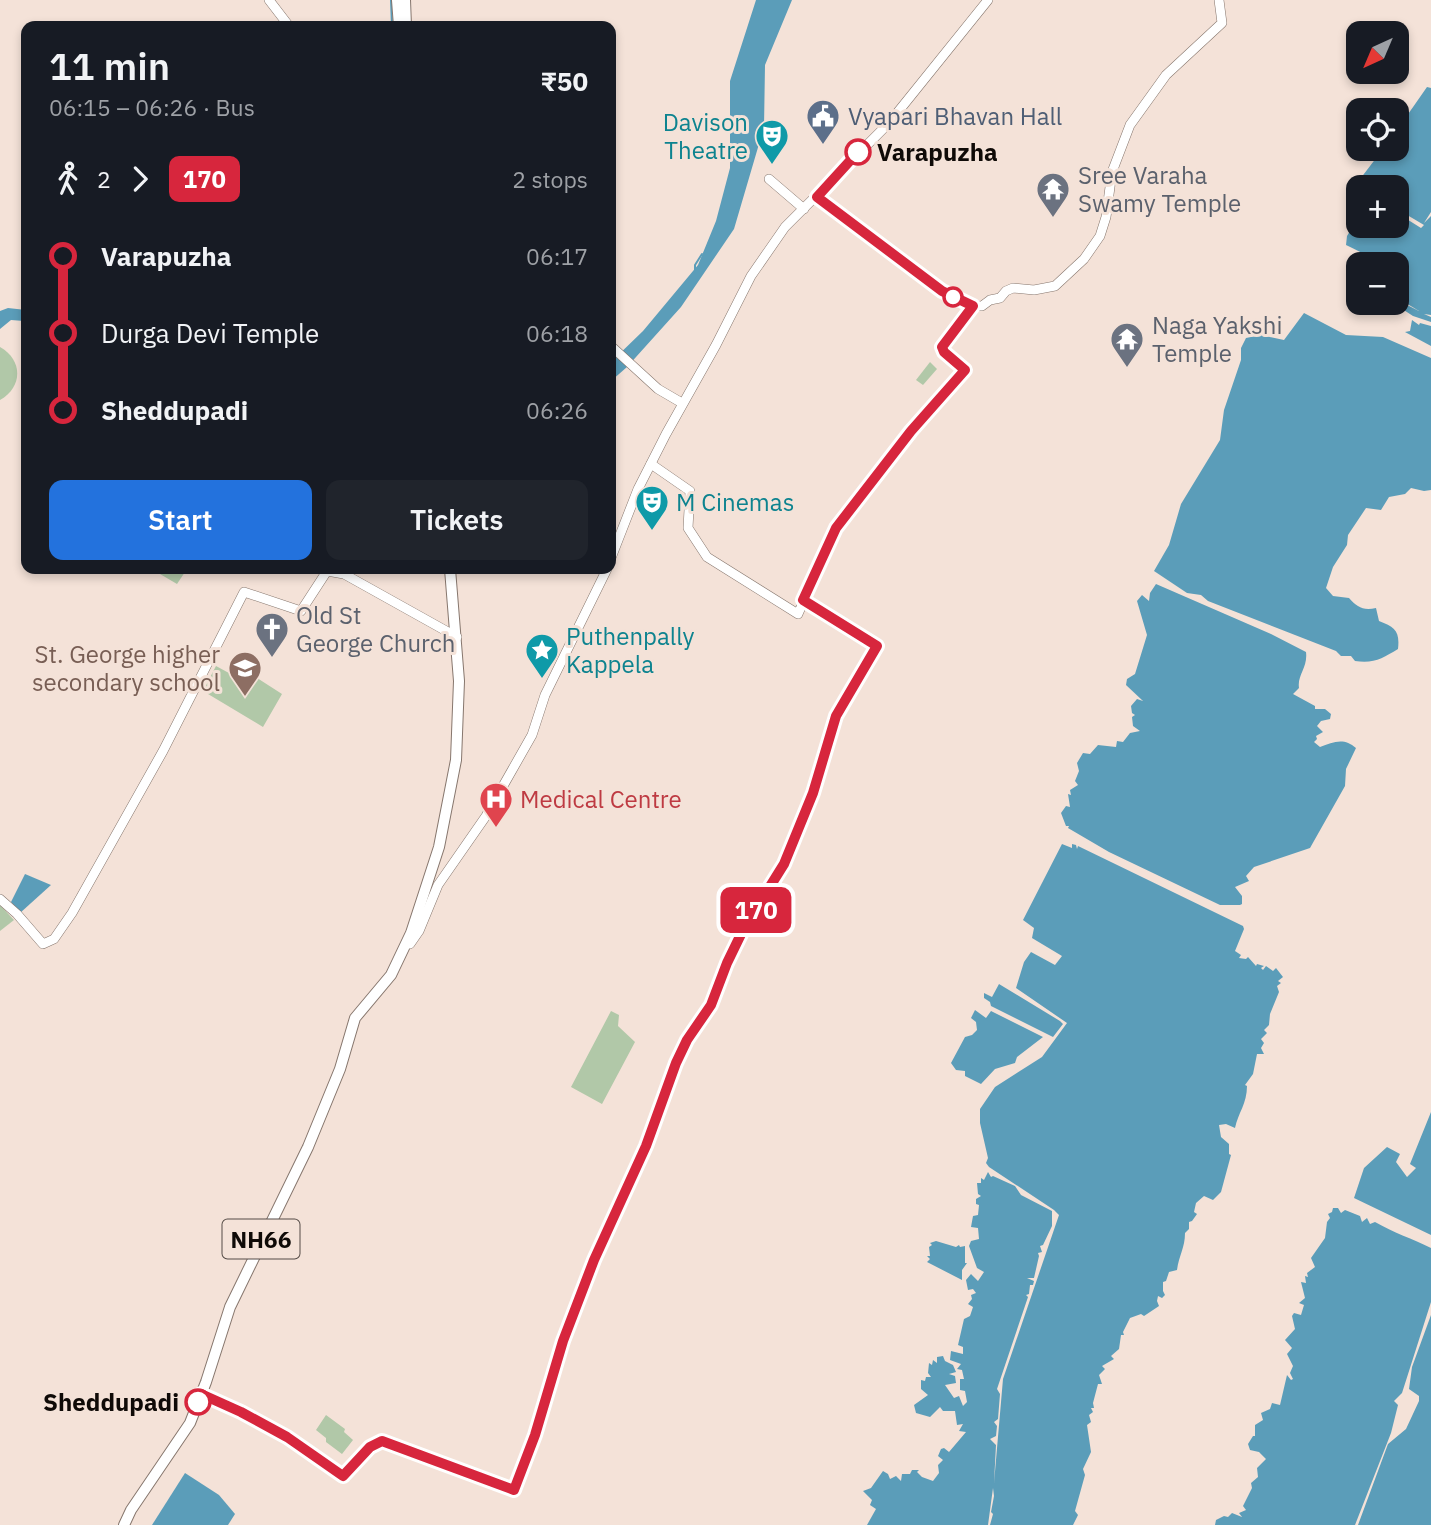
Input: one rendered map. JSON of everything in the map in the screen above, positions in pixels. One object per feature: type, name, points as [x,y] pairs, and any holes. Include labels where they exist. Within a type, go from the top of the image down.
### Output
[{"type":"highway","points":[[397,0],[399,21]]},
{"type":"highway","points":[[405,0],[406,21]]},
{"type":"highway","name":"NH66","points":[[124,1525],[131,1510],[190,1423],[230,1307],[309,1147],[340,1069],[355,1018],[391,975],[411,933],[422,901],[450,803],[458,729],[457,637],[451,574]]},
{"type":"street","points":[[269,0],[285,21]]},
{"type":"street","points":[[616,545],[638,489],[751,276],[785,227],[898,113],[988,0]]},
{"type":"street","points":[[817,197],[942,291],[973,306],[982,306],[990,300],[1000,298],[1006,290],[1013,288],[1034,290],[1055,286],[1084,259],[1100,236],[1106,217],[1112,172],[1130,125],[1166,75],[1222,23],[1219,0]]},
{"type":"street","points":[[769,179],[804,209]]},
{"type":"street","points":[[651,464],[690,491],[688,528],[707,557],[798,614],[836,528],[911,431],[964,374],[964,369],[944,352],[942,347],[973,306]]},
{"type":"street","points":[[616,351],[658,389],[682,403]]},
{"type":"street","points":[[0,899],[43,944],[54,939],[72,913],[163,751],[244,592],[300,611],[324,574]]},
{"type":"street","points":[[344,574],[457,637]]},
{"type":"street","points":[[401,955],[419,931],[438,885],[486,816],[532,735],[545,695],[605,574]]},
{"type":"street","points":[[201,1394],[287,1437],[343,1476],[370,1447],[382,1441],[514,1490],[535,1435],[563,1341],[594,1260],[646,1146],[676,1063],[687,1040],[711,1005],[744,928],[784,864],[813,793],[836,716],[877,646],[803,600]]},
{"type":"green space","points":[[0,347],[13,359],[17,374],[13,388],[0,400]]},
{"type":"green space","points":[[930,362],[937,369],[923,385],[916,380]]},
{"type":"green space","points":[[160,574],[184,574],[177,584]]},
{"type":"green space","points":[[216,666],[240,679],[246,671],[282,694],[263,727],[203,691]]},
{"type":"green space","points":[[0,905],[14,920],[0,931]]},
{"type":"green space","points":[[611,1011],[619,1015],[618,1026],[635,1042],[602,1104],[571,1087]]},
{"type":"green space","points":[[326,1415],[345,1429],[344,1432],[353,1440],[342,1454],[316,1430]]},
{"type":"water","points":[[756,0],[792,0],[765,65],[764,127],[734,229],[681,307],[616,377],[616,357],[643,331],[698,265],[716,221],[730,168],[730,81]]},
{"type":"water","points":[[1427,87],[1431,88],[1431,212],[1424,223],[1431,216],[1431,315],[1424,314],[1431,317],[1431,322],[1409,313],[1409,306],[1419,311],[1409,305],[1409,252],[1360,252],[1346,245],[1347,238],[1409,238],[1409,220],[1421,228],[1424,225],[1409,216],[1409,175],[1363,175],[1374,161],[1409,161],[1409,113]]},
{"type":"water","points":[[8,308],[21,309],[21,321],[11,320],[0,329],[0,311]]},
{"type":"water","points":[[1304,313],[1346,335],[1383,337],[1431,358],[1431,490],[1411,488],[1405,494],[1389,497],[1381,510],[1366,508],[1348,535],[1347,545],[1333,567],[1326,588],[1333,596],[1349,598],[1361,608],[1376,608],[1379,621],[1395,630],[1398,649],[1373,661],[1355,661],[1351,656],[1341,656],[1336,651],[1208,601],[1201,595],[1187,593],[1154,571],[1169,545],[1181,504],[1220,440],[1224,410],[1246,338],[1261,335],[1284,340]]},
{"type":"water","points":[[1412,320],[1419,325],[1431,326],[1431,346],[1405,332],[1410,331]]},
{"type":"water","points":[[1156,584],[1306,652],[1299,688],[1293,694],[1315,706],[1315,709],[1325,709],[1331,714],[1330,719],[1321,721],[1317,726],[1323,732],[1316,736],[1314,742],[1320,747],[1343,742],[1356,748],[1346,769],[1345,786],[1310,848],[1254,867],[1246,876],[1249,881],[1235,887],[1242,896],[1240,905],[1220,905],[1109,852],[1068,828],[1061,813],[1066,806],[1070,807],[1068,794],[1071,795],[1070,790],[1078,785],[1075,781],[1079,771],[1077,763],[1083,753],[1090,754],[1098,745],[1116,747],[1117,741],[1123,742],[1130,733],[1140,731],[1133,726],[1132,717],[1135,715],[1131,706],[1137,699],[1143,701],[1126,685],[1127,679],[1135,674],[1147,635],[1137,601],[1142,595],[1149,601],[1150,593]]},
{"type":"water","points":[[1062,844],[1072,848],[1072,844],[1076,845],[1077,849],[1078,846],[1243,926],[1235,951],[1241,955],[1239,958],[1248,957],[1256,966],[1264,966],[1261,968],[1263,970],[1266,966],[1273,971],[1276,968],[1283,977],[1278,981],[1281,983],[1277,986],[1279,992],[1270,1014],[1269,1025],[1264,1030],[1267,1033],[1261,1039],[1264,1043],[1261,1048],[1264,1054],[1257,1054],[1253,1074],[1245,1085],[1246,1098],[1235,1128],[1226,1124],[1219,1125],[1221,1137],[1229,1144],[1231,1155],[1221,1192],[1213,1200],[1204,1196],[1196,1203],[1194,1212],[1197,1214],[1189,1222],[1189,1229],[1185,1233],[1177,1270],[1169,1272],[1163,1282],[1165,1295],[1162,1298],[1158,1296],[1159,1306],[1144,1316],[1141,1314],[1130,1318],[1124,1335],[1121,1335],[1119,1349],[1111,1356],[1114,1359],[1102,1366],[1105,1369],[1099,1375],[1102,1384],[1098,1384],[1094,1408],[1091,1408],[1093,1412],[1089,1415],[1091,1422],[1087,1425],[1091,1452],[1083,1469],[1085,1475],[1075,1511],[1078,1515],[1073,1525],[990,1525],[993,1514],[993,1488],[988,1525],[867,1525],[876,1509],[870,1505],[872,1500],[863,1491],[871,1488],[883,1471],[890,1479],[896,1476],[901,1481],[902,1474],[919,1470],[917,1472],[922,1477],[933,1481],[939,1473],[938,1465],[943,1460],[938,1456],[941,1449],[949,1452],[966,1432],[959,1431],[963,1424],[957,1425],[955,1411],[943,1411],[940,1407],[930,1417],[916,1413],[914,1405],[928,1395],[921,1389],[921,1380],[925,1381],[926,1377],[931,1377],[928,1373],[929,1363],[932,1365],[933,1360],[937,1363],[937,1357],[943,1356],[956,1372],[949,1374],[955,1376],[956,1383],[945,1385],[954,1398],[959,1396],[963,1406],[967,1402],[965,1391],[960,1390],[960,1379],[964,1379],[962,1370],[957,1369],[961,1364],[950,1360],[951,1351],[963,1354],[963,1347],[958,1345],[964,1319],[970,1316],[973,1307],[968,1304],[972,1299],[971,1295],[976,1293],[973,1289],[968,1290],[966,1280],[971,1274],[978,1281],[984,1272],[977,1268],[969,1246],[971,1241],[979,1239],[978,1228],[971,1227],[973,1216],[978,1215],[979,1205],[976,1204],[976,1199],[981,1196],[978,1194],[977,1183],[981,1183],[981,1178],[984,1180],[988,1172],[991,1177],[1015,1186],[1021,1195],[1052,1211],[1052,1226],[1040,1246],[1042,1252],[1038,1253],[1034,1278],[1027,1278],[1034,1281],[1033,1285],[1030,1285],[1029,1294],[1026,1295],[1028,1297],[997,1389],[1000,1394],[998,1419],[994,1422],[997,1426],[996,1436],[990,1439],[996,1445],[994,1483],[1003,1379],[1059,1215],[986,1163],[988,1158],[980,1123],[980,1109],[995,1087],[1042,1057],[1067,1023],[1016,988],[1024,962],[1031,952],[1055,965],[1062,956],[1032,938],[1034,928],[1023,920]]},
{"type":"water","points":[[25,874],[51,885],[20,913],[11,902]]},
{"type":"water","points":[[999,984],[1060,1021],[1063,1024],[1053,1037],[991,1006],[984,998],[984,993],[992,997]]},
{"type":"water","points":[[975,1010],[986,1018],[991,1011],[1043,1037],[1017,1057],[1015,1063],[995,1069],[981,1084],[965,1076],[965,1071],[956,1070],[951,1063],[965,1037],[977,1030],[976,1022],[971,1018]]},
{"type":"water","points":[[1431,1112],[1431,1235],[1354,1198],[1364,1168],[1387,1147],[1400,1154],[1396,1162],[1407,1177],[1416,1168],[1410,1164]]},
{"type":"water","points":[[1333,1208],[1338,1208],[1341,1213],[1345,1210],[1360,1216],[1362,1222],[1367,1218],[1370,1224],[1375,1222],[1431,1248],[1431,1302],[1402,1393],[1394,1401],[1398,1405],[1391,1433],[1355,1525],[1215,1525],[1216,1520],[1232,1513],[1242,1517],[1239,1513],[1246,1510],[1243,1506],[1252,1488],[1251,1483],[1258,1477],[1257,1468],[1266,1459],[1259,1452],[1250,1450],[1248,1444],[1255,1436],[1255,1425],[1263,1420],[1261,1413],[1270,1409],[1272,1403],[1280,1405],[1287,1375],[1293,1379],[1290,1373],[1293,1366],[1287,1354],[1292,1348],[1285,1340],[1295,1329],[1292,1316],[1294,1313],[1301,1315],[1304,1305],[1299,1303],[1305,1298],[1301,1282],[1306,1283],[1305,1276],[1308,1277],[1307,1273],[1315,1267],[1311,1258],[1325,1238],[1330,1218],[1328,1214]]},
{"type":"water","points":[[936,1241],[956,1247],[965,1246],[967,1263],[962,1270],[962,1280],[927,1262],[930,1259],[927,1256],[930,1256],[930,1243]]},
{"type":"water","points":[[1431,1315],[1431,1525],[1358,1525],[1388,1444],[1406,1429],[1419,1401],[1419,1396],[1409,1389],[1412,1367]]},
{"type":"water","points":[[185,1473],[219,1495],[235,1514],[228,1525],[152,1525]]},
{"type":"waterway","points":[[391,0],[392,21]]},
{"type":"waterway","points":[[695,270],[702,254]]},
{"type":"bus line","name":"170","points":[[198,1402],[201,1394],[241,1412],[287,1437],[343,1476],[370,1447],[382,1441],[514,1490],[535,1435],[563,1341],[594,1260],[646,1146],[676,1063],[687,1040],[711,1005],[744,928],[784,864],[813,793],[836,716],[877,646],[803,600],[836,528],[911,431],[964,374],[965,370],[944,352],[942,347],[973,306],[942,291],[817,197],[858,152]]},
{"type":"place","name":"Vyapari Bhavan Hall","points":[[823,146]]},
{"type":"place","name":"Varapuzha","points":[[858,152]]},
{"type":"place","name":"Davison Theatre","points":[[772,166]]},
{"type":"place","name":"Sree Varaha Swamy Temple","points":[[1053,219]]},
{"type":"place","name":"Naga Yakshi Temple","points":[[1127,369]]},
{"type":"place","name":"M Cinemas","points":[[652,532]]},
{"type":"place","name":"Old St George Church","points":[[272,659]]},
{"type":"place","name":"Puthenpally Kappela","points":[[542,680]]},
{"type":"place","name":"St. George higher secondary school","points":[[245,698]]},
{"type":"place","name":"Medical Centre","points":[[496,829]]},
{"type":"place","name":"Sheddupadi","points":[[198,1402]]}]
